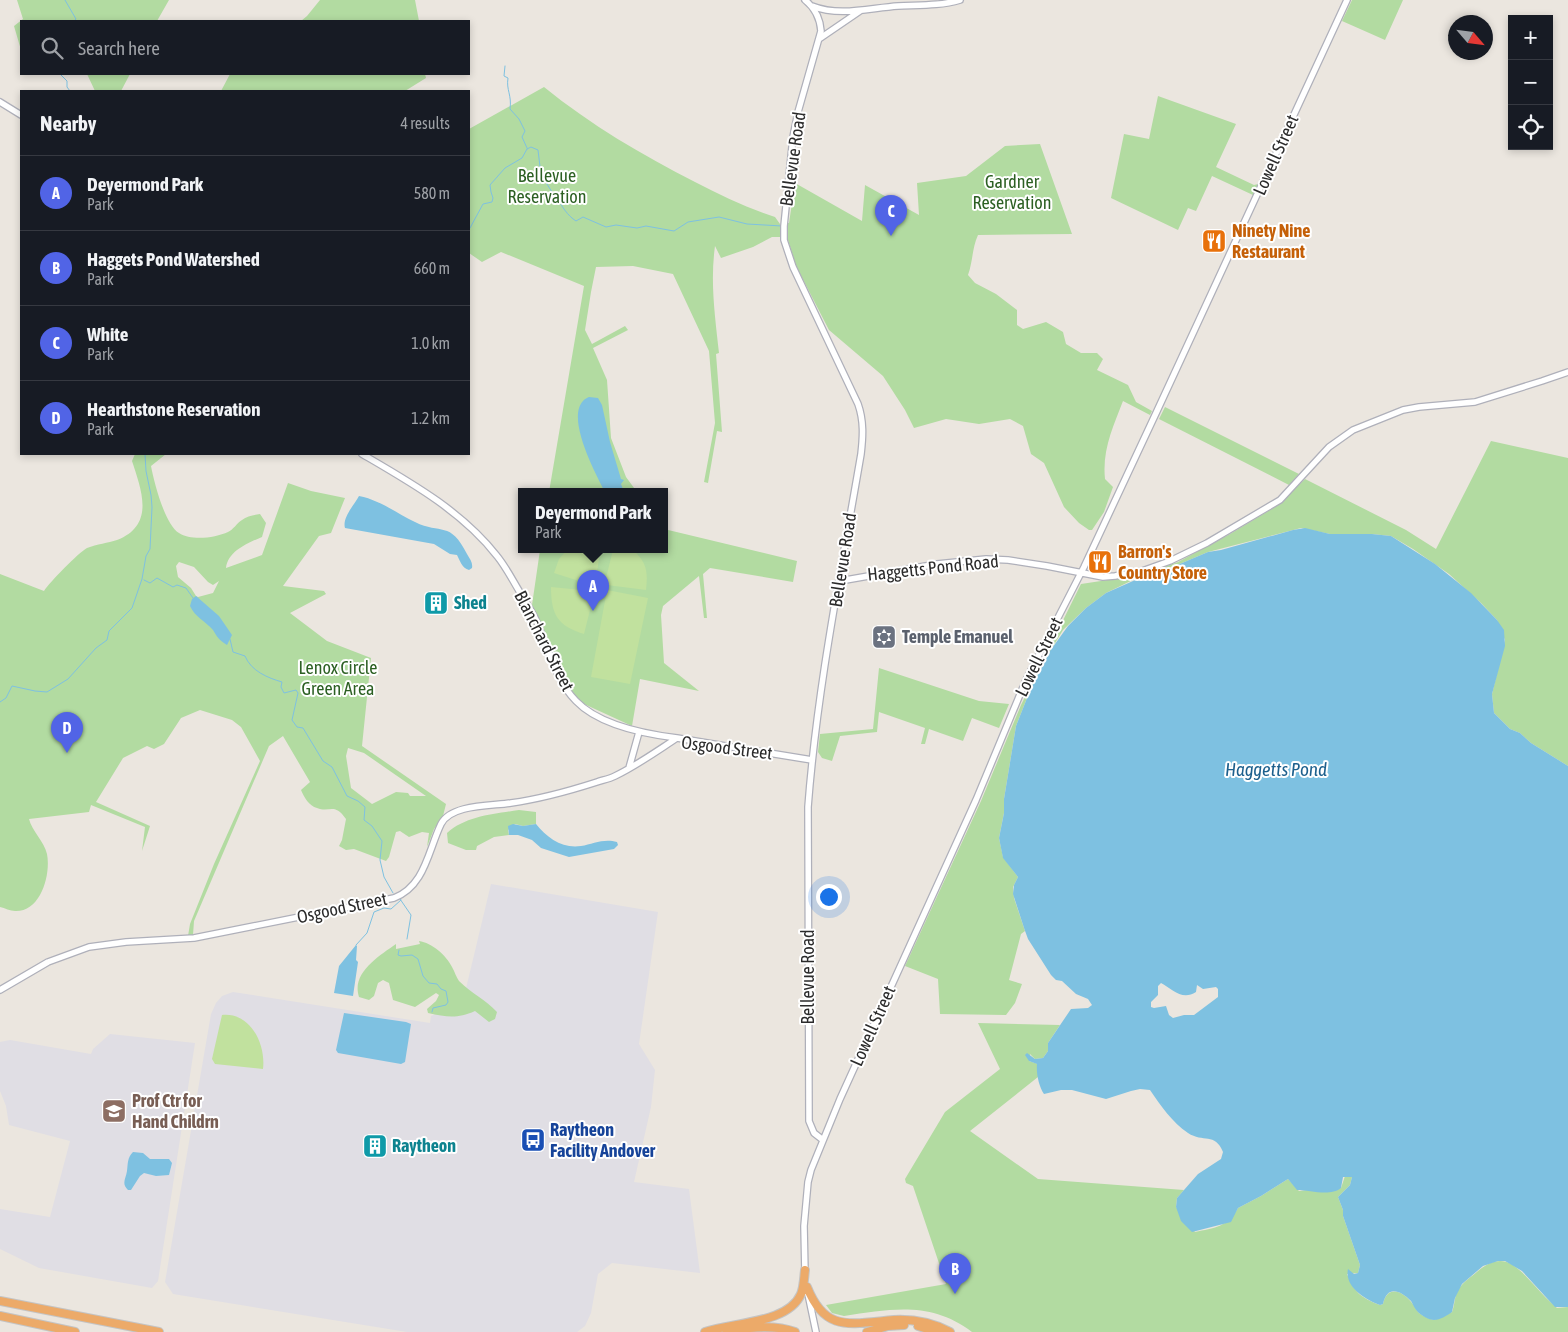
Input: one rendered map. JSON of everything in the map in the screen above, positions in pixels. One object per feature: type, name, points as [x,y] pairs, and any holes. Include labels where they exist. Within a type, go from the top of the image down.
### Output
[{"type":"highway","points":[[705,1332],[785,1312],[800,1295],[805,1270]]},
{"type":"highway","points":[[807,1287],[812,1304],[818,1315],[826,1323],[834,1327],[846,1328],[893,1320],[912,1320],[934,1325],[950,1332]]},
{"type":"highway","points":[[0,1301],[159,1332]]},
{"type":"highway","points":[[0,1316],[75,1332]]},
{"type":"highway","points":[[867,1332],[888,1326],[906,1325],[938,1332]]},
{"type":"highway","points":[[727,1332],[750,1328],[771,1328],[795,1332]]},
{"type":"street","points":[[805,0],[812,6],[833,11],[943,4],[960,0]]},
{"type":"street","name":"Lowell Street","points":[[816,1332],[805,1270],[804,1226],[808,1182],[823,1140],[908,947],[976,800],[1026,680],[1081,572],[1228,261],[1346,0]]},
{"type":"street","name":"Bellevue Road","points":[[812,6],[820,25],[819,38],[798,112],[793,137],[784,222],[784,240],[793,267],[858,404],[862,415],[863,427],[861,454],[812,760],[808,807],[810,1121],[814,1133],[823,1140]]},
{"type":"street","points":[[819,38],[862,10]]},
{"type":"street","points":[[0,102],[20,114]]},
{"type":"street","name":"Haggetts Pond Road","points":[[840,581],[938,564],[986,559],[1008,560],[1103,577],[1142,571],[1170,561],[1207,543],[1280,500],[1321,456],[1342,436],[1352,430],[1410,408],[1474,402],[1568,372]]},
{"type":"street","name":"Blanchard Street","points":[[364,455],[422,490],[476,532],[497,555],[529,606],[563,684],[571,696],[587,710],[622,726],[639,732],[677,738]]},
{"type":"street","points":[[629,768],[639,732]]},
{"type":"street","name":"Osgood Street","points":[[0,990],[48,962],[89,947],[126,942],[194,938],[394,898],[407,891],[419,877],[442,821],[454,812],[571,790],[608,779],[677,738],[812,760]]},
{"type":"shaded area","name":"Raytheon","points":[[491,884],[658,912],[639,1044],[655,1070],[651,1107],[634,1182],[689,1189],[700,1273],[612,1263],[598,1274],[591,1313],[585,1326],[577,1332],[407,1332],[173,1294],[165,1282],[211,1014],[216,1003],[222,996],[233,992],[430,1023],[431,1016],[463,1001]]},
{"type":"shaded area","points":[[110,1034],[195,1043],[158,1281],[152,1288],[39,1268],[0,1249],[0,1209],[50,1217],[70,1141],[9,1125],[6,1106],[0,1091],[0,1042],[10,1040],[91,1054],[93,1049]]},
{"type":"green space","points":[[17,0],[169,0],[158,20],[22,20]]},
{"type":"green space","points":[[320,0],[415,0],[419,20],[302,20]]},
{"type":"green space","points":[[1352,0],[1403,0],[1385,40],[1342,21]]},
{"type":"green space","points":[[20,21],[20,47],[14,26]]},
{"type":"green space","points":[[87,75],[129,75],[122,90],[95,90]]},
{"type":"green space","points":[[229,75],[425,75],[426,78],[407,90],[222,90]]},
{"type":"green space","name":"Bellevue Reservation","points":[[544,87],[598,127],[636,150],[715,192],[775,217],[780,224],[780,237],[772,237],[753,247],[721,258],[715,246],[713,286],[719,353],[716,354],[722,432],[717,431],[708,483],[704,482],[715,423],[709,351],[673,274],[633,266],[596,267],[585,330],[592,344],[625,326],[628,330],[593,348],[607,380],[611,438],[626,477],[634,488],[550,488],[584,286],[501,252],[482,262],[470,254],[470,128]]},
{"type":"green space","points":[[1158,96],[1236,124],[1216,167],[1254,185],[1258,184],[1253,195],[1212,176],[1196,211],[1188,208],[1178,230],[1111,198],[1124,134],[1149,139]]},
{"type":"green space","name":"Gardner Reservation","points":[[1040,144],[1072,234],[978,235],[968,275],[975,283],[996,294],[1017,310],[1017,325],[1023,329],[1046,322],[1063,332],[1066,344],[1081,353],[1097,353],[1103,359],[1097,370],[1128,385],[1136,402],[1152,411],[1150,415],[1123,401],[1109,439],[1105,458],[1105,479],[1113,487],[1104,512],[1092,530],[1079,523],[1064,507],[1044,463],[1031,454],[1023,426],[1010,419],[979,424],[946,419],[914,428],[883,376],[829,330],[796,266],[788,240],[788,223],[795,183],[862,221],[865,185],[919,215],[917,183],[966,176],[1005,146]]},
{"type":"green space","points":[[1165,407],[1299,474],[1289,485],[1159,419]]},
{"type":"green space","points":[[1491,441],[1568,458],[1568,766],[1531,743],[1520,733],[1510,729],[1494,713],[1492,694],[1505,640],[1497,620],[1449,574],[1391,536],[1330,534],[1301,528],[1208,552],[1175,566],[1165,573],[1157,572],[1139,577],[1106,593],[1086,608],[1063,630],[1031,688],[1016,726],[999,838],[1003,857],[1018,877],[1013,887],[1014,898],[1025,931],[1021,934],[1009,980],[1022,984],[1015,1003],[1006,1015],[940,1014],[938,979],[905,966],[981,801],[1021,705],[1081,584],[1141,575],[1178,562],[1275,507],[1305,479],[1406,530],[1436,549]]},
{"type":"green space","name":"Lenox Circle Green Area","points":[[135,455],[165,455],[151,466],[152,473],[157,492],[169,521],[184,536],[203,538],[223,534],[230,531],[240,521],[260,514],[266,523],[262,537],[235,552],[230,557],[226,568],[262,555],[288,483],[311,491],[345,498],[331,533],[319,536],[283,586],[324,591],[326,594],[290,613],[327,641],[371,658],[362,746],[446,804],[443,816],[434,829],[427,847],[429,833],[422,832],[409,837],[400,831],[396,832],[389,857],[386,861],[354,849],[346,850],[339,846],[346,819],[335,809],[317,808],[307,801],[301,790],[310,782],[283,736],[269,746],[194,921],[193,935],[188,936],[190,924],[214,864],[260,761],[241,727],[232,720],[200,710],[181,718],[164,744],[154,749],[147,746],[123,758],[96,802],[150,826],[142,851],[145,827],[91,805],[89,812],[29,819],[47,854],[48,862],[45,881],[38,899],[24,910],[13,911],[0,907],[0,574],[44,591],[64,568],[87,548],[117,540],[129,533],[137,525],[141,516],[142,505],[139,483],[132,461]],"holes":[[[179,562],[194,567],[213,585],[219,581],[213,593],[198,597],[178,577],[176,566]],[[348,748],[364,753],[426,796],[410,796],[408,793],[396,792],[372,804],[351,788],[346,756]]]},
{"type":"green space","points":[[668,530],[797,561],[793,582],[710,568],[703,574],[707,618],[704,618],[699,576],[663,606],[661,615],[664,663],[699,691],[640,679],[632,726],[584,704],[574,694],[561,672],[532,605],[540,553],[668,553]]},
{"type":"green space","points":[[564,553],[600,553],[596,581],[594,583],[579,581],[554,573],[559,559]]},
{"type":"green space","points":[[612,553],[636,553],[644,563],[647,578],[646,590],[607,585],[605,582]]},
{"type":"green space","points":[[551,587],[592,591],[594,594],[584,634],[568,627],[558,618],[552,605]]},
{"type":"green space","points":[[607,590],[648,598],[630,684],[591,677]]},
{"type":"green space","points":[[879,668],[979,701],[1009,704],[999,728],[972,718],[963,741],[929,729],[925,744],[921,744],[925,728],[879,712],[877,732],[840,736],[832,761],[822,758],[818,752],[820,734],[873,729]]},
{"type":"green space","points":[[519,810],[536,812],[536,824],[523,826],[515,824],[508,830],[509,835],[494,837],[477,846],[476,850],[466,850],[448,843],[447,833],[463,823],[472,819]]},
{"type":"green space","points":[[419,941],[429,944],[442,954],[459,981],[497,1012],[495,1019],[489,1022],[475,1011],[452,1016],[428,1013],[427,1009],[436,1001],[439,995],[436,993],[415,1007],[393,1000],[389,983],[383,980],[378,983],[374,996],[369,1000],[359,997],[359,980],[368,966],[396,944],[396,949],[420,944]]},
{"type":"green space","points":[[222,1015],[232,1015],[249,1024],[255,1032],[262,1050],[263,1069],[215,1064],[212,1059]]},
{"type":"green space","points":[[978,1023],[1060,1025],[1048,1043],[1048,1051],[1043,1058],[1035,1059],[1030,1054],[1029,1061],[1038,1064],[1038,1077],[970,1131],[1038,1179],[1184,1190],[1177,1198],[1176,1207],[1195,1232],[1220,1226],[1230,1219],[1238,1208],[1288,1179],[1299,1191],[1325,1192],[1341,1188],[1345,1176],[1352,1177],[1350,1185],[1338,1197],[1360,1265],[1358,1273],[1347,1274],[1352,1285],[1363,1297],[1380,1305],[1383,1304],[1385,1298],[1391,1292],[1399,1293],[1404,1295],[1413,1304],[1419,1313],[1434,1320],[1452,1312],[1457,1293],[1467,1280],[1487,1265],[1495,1261],[1503,1261],[1516,1267],[1557,1308],[1568,1307],[1568,1332],[972,1332],[957,1322],[926,1311],[878,1311],[844,1316],[832,1313],[826,1305],[946,1284],[913,1186],[906,1183],[905,1179],[945,1112],[1000,1069]]},
{"type":"water","points":[[589,397],[598,398],[602,405],[610,442],[621,479],[624,480],[621,484],[622,488],[603,488],[595,473],[580,433],[579,409],[583,400]]},
{"type":"water","points":[[359,496],[381,504],[424,526],[450,532],[461,543],[471,561],[472,568],[469,570],[465,568],[457,555],[450,554],[434,544],[345,528],[345,520]]},
{"type":"water","name":"Haggetts Pond","points":[[1305,528],[1330,534],[1391,536],[1435,564],[1471,593],[1504,630],[1505,646],[1492,694],[1494,713],[1510,729],[1520,733],[1531,743],[1568,766],[1568,1307],[1555,1307],[1522,1271],[1505,1261],[1498,1261],[1483,1266],[1462,1284],[1455,1298],[1452,1312],[1439,1319],[1432,1320],[1422,1316],[1411,1301],[1398,1292],[1394,1291],[1388,1294],[1383,1304],[1380,1305],[1369,1300],[1357,1292],[1349,1282],[1348,1276],[1348,1269],[1354,1274],[1358,1273],[1360,1265],[1338,1197],[1350,1185],[1352,1177],[1343,1177],[1341,1188],[1326,1193],[1297,1190],[1288,1179],[1238,1208],[1231,1222],[1192,1232],[1181,1221],[1176,1207],[1177,1198],[1198,1174],[1221,1159],[1223,1152],[1220,1146],[1212,1140],[1193,1136],[1182,1129],[1150,1090],[1140,1089],[1106,1099],[1072,1090],[1061,1090],[1044,1094],[1038,1080],[1037,1064],[1029,1061],[1025,1055],[1027,1053],[1035,1059],[1043,1058],[1048,1051],[1048,1043],[1071,1009],[1088,1008],[1092,1005],[1088,999],[1076,994],[1062,981],[1056,980],[1051,975],[1028,939],[1013,894],[1014,885],[1018,877],[1003,858],[999,838],[1016,726],[1031,688],[1050,651],[1068,626],[1086,608],[1106,593],[1151,573],[1165,573],[1175,566],[1208,552]],"holes":[[[1161,983],[1182,995],[1196,992],[1197,985],[1203,989],[1216,987],[1218,989],[1218,997],[1194,1015],[1173,1018],[1169,1015],[1166,1006],[1151,1007],[1151,1002],[1158,995],[1158,986]]]},
{"type":"water","points":[[196,596],[219,616],[232,635],[227,645],[192,610],[190,606],[192,599]]},
{"type":"water","points":[[513,824],[523,826],[536,824],[550,838],[568,846],[581,846],[608,841],[617,842],[618,845],[614,849],[569,857],[541,848],[532,840],[518,835],[509,835],[508,826]]},
{"type":"water","points":[[356,945],[356,960],[358,962],[353,996],[334,993],[339,966]]},
{"type":"water","points":[[344,1013],[411,1024],[405,1062],[401,1064],[338,1053],[336,1050]]},
{"type":"water","points":[[133,1152],[143,1153],[150,1159],[169,1159],[172,1163],[169,1175],[156,1176],[144,1173],[131,1190],[128,1190],[124,1181],[129,1159]]},
{"type":"waterway","points":[[65,0],[75,20]]},
{"type":"waterway","points":[[505,66],[504,76],[508,78],[510,109],[519,119],[525,131],[522,137],[527,148]]},
{"type":"waterway","points":[[61,75],[67,81],[69,90]]},
{"type":"waterway","points":[[527,149],[531,147],[538,150],[541,175],[554,195],[558,197],[565,210],[576,221],[583,217],[606,227],[616,225],[637,228],[646,226],[674,231],[688,222],[719,217],[747,224],[782,226]]},
{"type":"waterway","points":[[470,228],[483,204],[492,202],[490,185],[505,168],[522,158],[527,149]]},
{"type":"waterway","points":[[0,702],[6,698],[12,686],[47,692],[68,679],[96,648],[107,640],[109,631],[132,608],[142,579],[146,556],[150,549],[152,507],[145,455]]},
{"type":"waterway","points":[[144,580],[150,583],[157,578],[173,587],[177,585],[186,588],[193,598]]},
{"type":"waterway","points":[[230,639],[233,652],[245,656],[251,666],[260,673],[282,682],[281,687],[284,693],[296,690],[298,693],[292,720],[297,727],[303,728],[323,761],[332,767],[347,796],[365,807],[364,820],[372,826],[382,841],[380,860],[384,877],[393,893]]},
{"type":"waterway","points":[[400,899],[411,915],[407,939]]},
{"type":"waterway","points":[[356,945],[367,933],[374,912],[384,908],[391,909],[401,900]]},
{"type":"waterway","points":[[399,950],[398,955],[412,955],[418,959],[423,976],[429,983],[437,984],[446,991],[448,1002],[446,1005],[433,1008],[432,1012]]},
{"type":"place","name":"White","points":[[891,236]]},
{"type":"place","name":"Ninety Nine Restaurant","points":[[1214,241]]},
{"type":"place","name":"Barron's Country Store","points":[[1100,562]]},
{"type":"place","name":"Shed","points":[[436,603]]},
{"type":"place","name":"Deyermond Park","points":[[593,611]]},
{"type":"place","name":"Temple Emanuel","points":[[884,637]]},
{"type":"place","name":"Hearthstone Reservation","points":[[67,753]]},
{"type":"place","name":"Prof Ctr for Hand Childrn","points":[[114,1111]]},
{"type":"place","name":"Raytheon Facility Andover","points":[[533,1140]]},
{"type":"place","name":"Raytheon","points":[[375,1146]]},
{"type":"place","name":"Haggets Pond Watershed","points":[[955,1294]]}]
